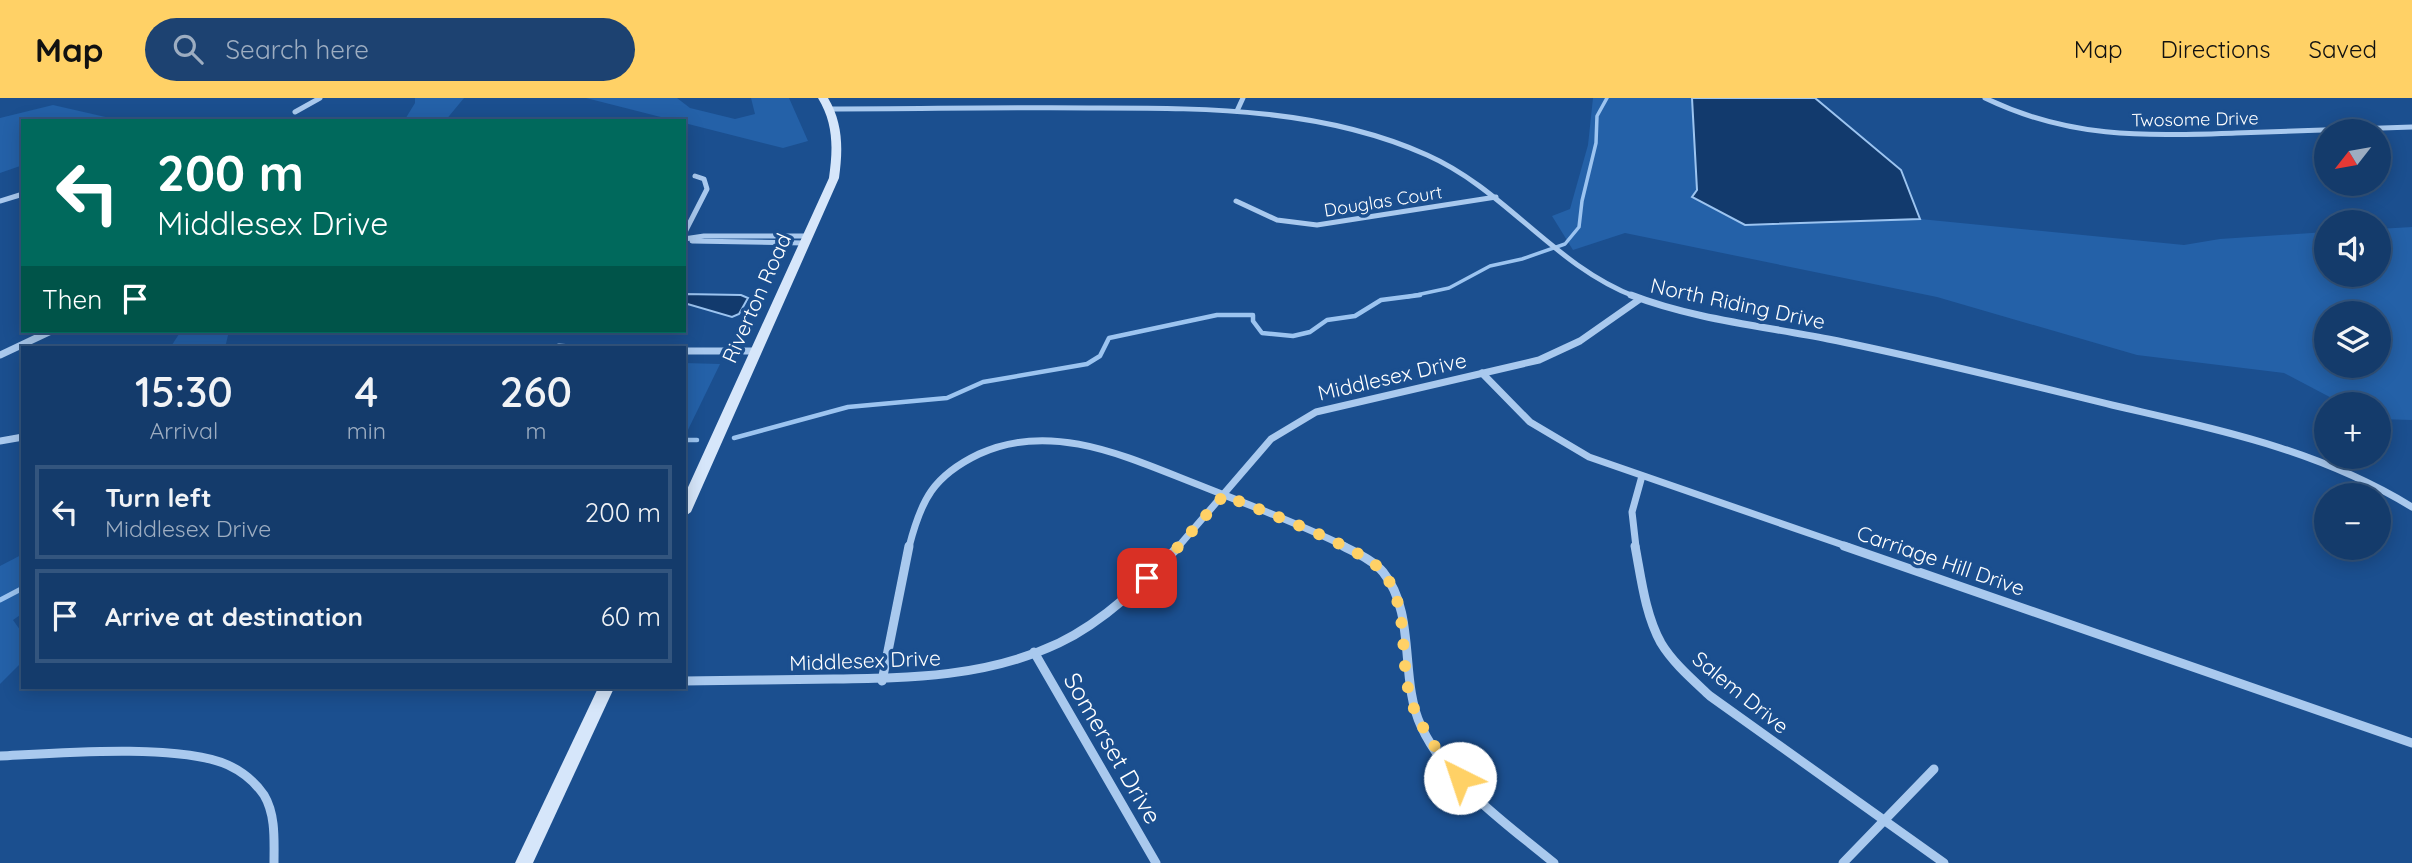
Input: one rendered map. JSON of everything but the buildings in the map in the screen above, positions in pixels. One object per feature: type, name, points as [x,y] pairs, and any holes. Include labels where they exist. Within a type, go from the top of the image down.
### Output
[{"type":"main road","name":"Riverton Road","points":[[686,508],[834,178],[837,146],[830,109],[823,98]]},
{"type":"main road","points":[[524,863],[606,689]]},
{"type":"street","points":[[295,111],[320,98]]},
{"type":"street","points":[[1237,111],[1243,98]]},
{"type":"street","name":"Twosome Drive","points":[[1985,98],[2014,113],[2050,124],[2112,134],[2177,135],[2412,127]]},
{"type":"street","name":"North Riding Drive","points":[[830,109],[1099,108],[1237,111],[1322,123],[1394,142],[1446,164],[1496,197],[1543,242],[1572,265],[1597,280],[1640,299],[1693,314],[1752,323],[1936,362],[2250,437],[2353,474],[2412,507]]},
{"type":"street","points":[[686,234],[707,189],[704,179],[695,176]]},
{"type":"street","points":[[0,201],[21,195]]},
{"type":"street","name":"Douglas Court","points":[[1236,201],[1277,220],[1317,225],[1358,221],[1496,197]]},
{"type":"street","points":[[686,238],[806,239]]},
{"type":"street","name":"Middlesex Drive","points":[[686,681],[882,681],[962,674],[1059,643],[1091,624],[1131,593],[1178,547],[1271,439],[1316,412],[1563,352],[1592,335],[1640,299]]},
{"type":"street","points":[[0,355],[47,333]]},
{"type":"street","points":[[686,351],[758,351]]},
{"type":"street","name":"Carriage Hill Drive","points":[[1482,373],[1506,402],[1533,427],[1589,457],[2412,743]]},
{"type":"street","points":[[0,441],[21,437]]},
{"type":"street","points":[[882,681],[908,554],[926,497],[950,470],[981,451],[1031,438],[1075,440],[1224,495],[1352,550],[1381,569],[1396,594],[1412,704],[1433,747],[1473,793],[1554,863]]},
{"type":"street","name":"Salem Drive","points":[[1642,477],[1634,495],[1632,519],[1647,605],[1661,642],[1681,668],[1710,696],[1944,863]]},
{"type":"street","name":"Somerset Drive","points":[[1034,652],[1156,863]]},
{"type":"street","points":[[0,756],[167,752],[210,758],[247,775],[271,806],[275,824],[274,863]]},
{"type":"street","points":[[1843,863],[1934,769]]},
{"type":"shaded area","points":[[415,98],[464,98],[447,119],[405,119],[415,103]]},
{"type":"shaded area","points":[[586,98],[677,98],[690,108],[735,119],[755,114],[751,98],[789,98],[808,141],[783,148],[686,123],[686,119],[669,119]]},
{"type":"shaded area","points":[[1593,98],[1692,98],[1697,190],[1692,197],[1745,225],[1920,219],[2184,245],[2220,239],[2314,233],[2314,287],[2391,287],[2391,228],[2412,227],[2412,420],[2391,419],[2391,392],[2320,392],[2284,373],[2137,355],[1937,297],[1625,233],[1573,250],[1552,216],[1570,209],[1588,145]]},
{"type":"shaded area","points":[[1692,98],[1815,98],[1901,170],[1920,219],[1745,225],[1692,197],[1697,190]]},
{"type":"shaded area","points":[[53,105],[114,119],[21,119],[21,166],[0,173],[0,118]]},
{"type":"shaded area","points":[[686,294],[741,295],[748,298],[739,314],[732,317],[686,304]]},
{"type":"shaded area","points":[[180,333],[229,333],[225,346],[171,346]]},
{"type":"shaded area","points":[[686,363],[720,364],[686,434]]},
{"type":"shaded area","points":[[21,555],[21,614],[13,620],[21,631],[21,663],[0,684],[0,566]]},
{"type":"waterway","points":[[1411,296],[1449,288],[1490,266],[1522,259],[1565,244],[1579,227],[1582,201],[1596,143],[1597,116],[1607,98]]},
{"type":"waterway","points":[[1411,296],[1420,295]]},
{"type":"waterway","points":[[734,438],[848,407],[947,398],[983,382],[1087,364],[1100,356],[1109,338],[1217,315],[1253,315],[1253,321],[1262,333],[1293,336],[1310,332],[1327,320],[1355,316],[1381,300],[1411,296]]},
{"type":"waterway","points":[[686,440],[697,440]]},
{"type":"waterway","points":[[0,600],[21,589]]},
{"type":"route","points":[[1147,578],[1224,495],[1352,550],[1381,569],[1396,594],[1412,704],[1433,747],[1460,778]]}]
